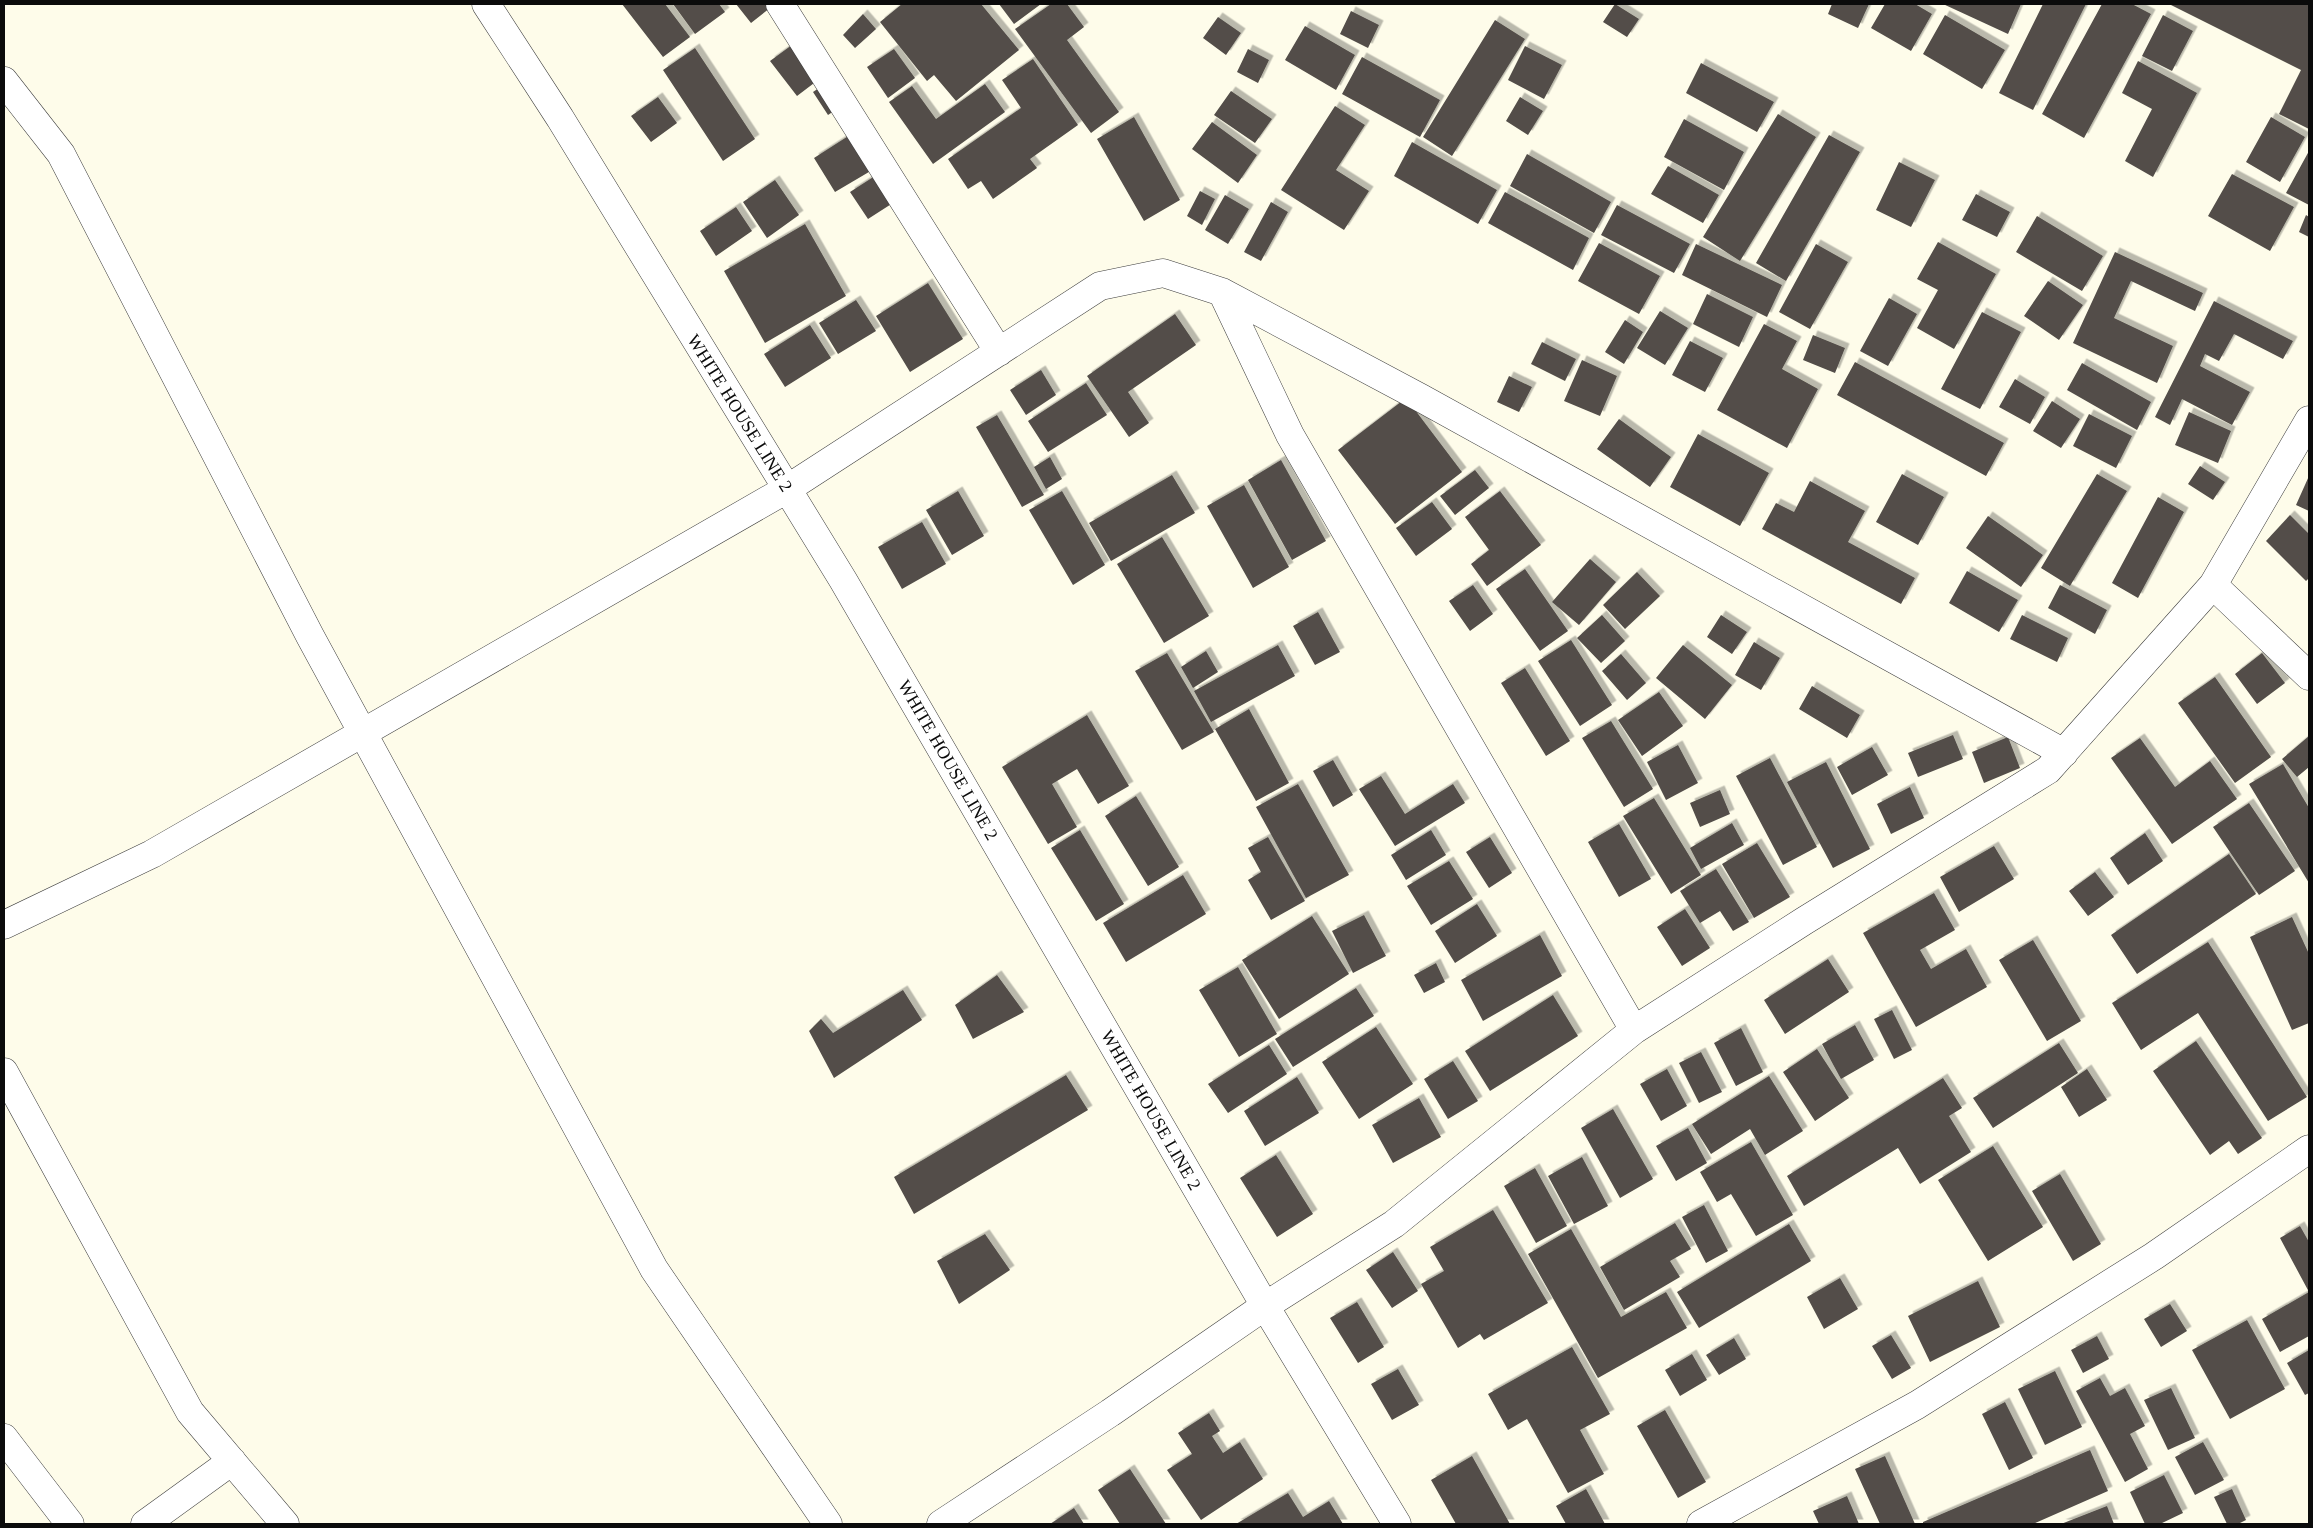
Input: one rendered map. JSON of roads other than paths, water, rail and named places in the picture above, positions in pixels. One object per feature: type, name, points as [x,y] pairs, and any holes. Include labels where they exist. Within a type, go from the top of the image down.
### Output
[{"type":"street","name":"WHITE HOUSE LINE 2","points":[[486,4],[560,118],[843,580],[1265,1306],[1397,1524]]},
{"type":"street","points":[[780,4],[999,352]]},
{"type":"street","points":[[4,80],[61,154],[310,636],[654,1269],[828,1524]]},
{"type":"street","points":[[4,925],[152,854],[787,489],[1100,286],[1163,273],[1222,292],[1429,403],[2064,753]]},
{"type":"street","points":[[1222,292],[1290,435],[1634,1030]]},
{"type":"street","points":[[941,1524],[1110,1413],[1265,1306],[1394,1224],[1634,1030],[1804,921],[2048,770],[2213,585],[2309,420]]},
{"type":"street","points":[[2213,585],[2309,676]]},
{"type":"street","points":[[4,1072],[190,1412],[286,1524]]},
{"type":"street","points":[[1701,1524],[1917,1405],[2154,1256],[2309,1149]]},
{"type":"street","points":[[4,1438],[70,1524]]},
{"type":"street","points":[[145,1524],[232,1460]]}]
